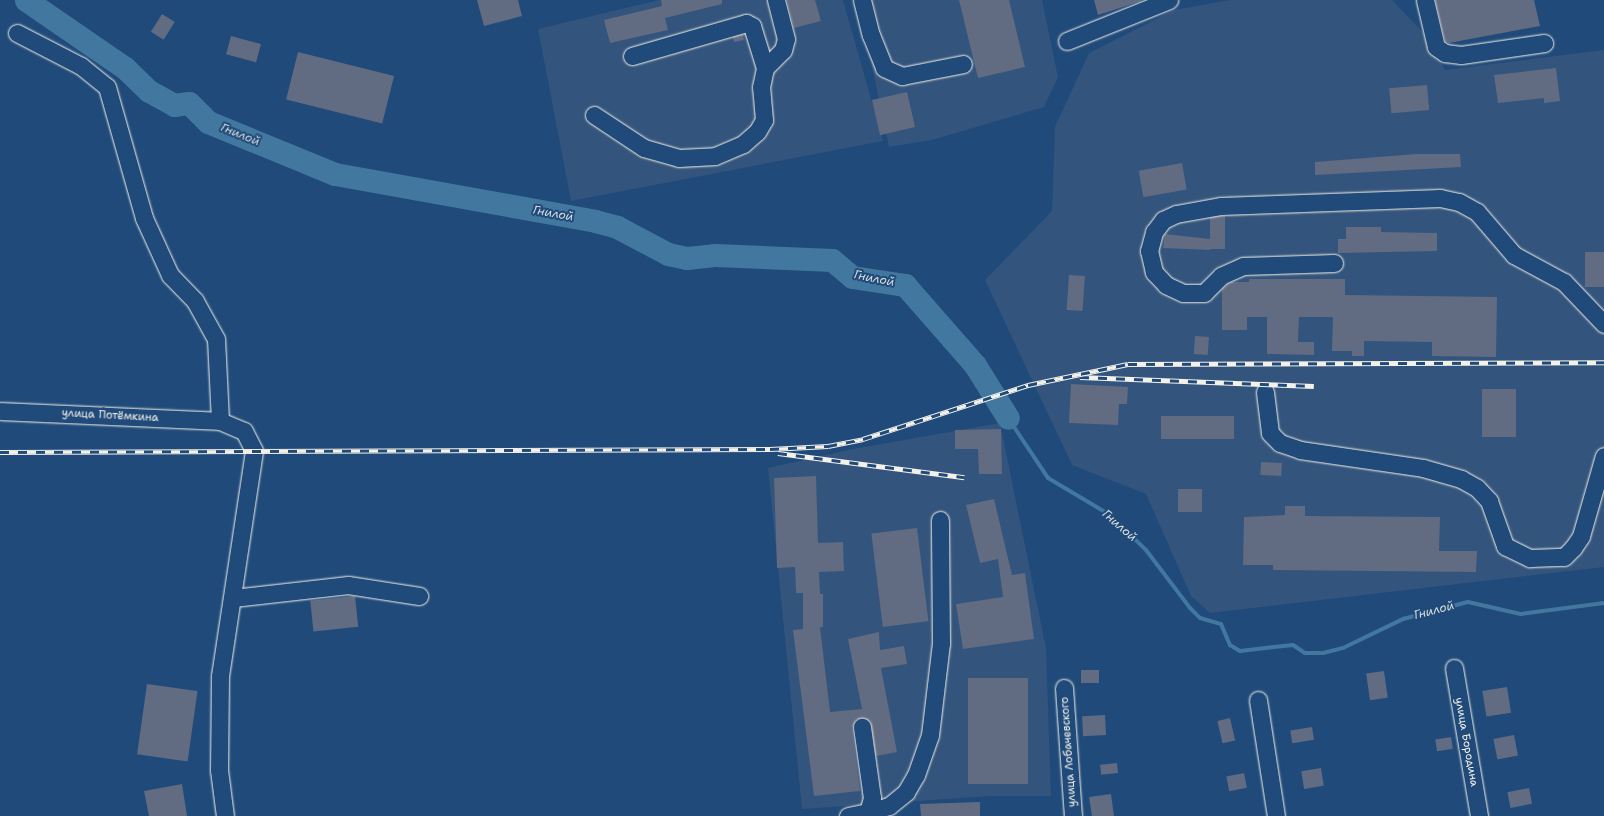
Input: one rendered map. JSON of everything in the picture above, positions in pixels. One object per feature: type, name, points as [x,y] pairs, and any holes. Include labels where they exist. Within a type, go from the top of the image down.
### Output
[{"type":"street","points":[[594,115],[644,148],[679,158],[715,156],[743,144],[757,132],[764,120],[760,87],[766,68],[783,50],[786,39],[776,0]]},
{"type":"street","points":[[862,0],[871,35],[884,68],[902,76],[962,64]]},
{"type":"street","points":[[1067,41],[1169,0]]},
{"type":"street","points":[[1425,0],[1436,47],[1445,53],[1461,55],[1544,43]]},
{"type":"street","points":[[632,56],[746,23],[752,26],[766,68]]},
{"type":"street","points":[[17,33],[81,66],[107,87],[144,218],[170,275],[195,301],[216,339],[220,421],[244,431],[254,451],[220,676],[219,770],[225,816]]},
{"type":"street","points":[[1334,263],[1243,266],[1221,276],[1204,293],[1183,293],[1166,285],[1154,272],[1149,251],[1154,232],[1163,220],[1176,214],[1221,206],[1440,198],[1459,202],[1477,212],[1514,255],[1564,282],[1604,324]]},
{"type":"street","points":[[1265,392],[1270,433],[1280,443],[1300,450],[1423,468],[1461,479],[1478,488],[1489,501],[1505,546],[1530,558],[1564,557],[1573,548],[1581,536],[1604,456]]},
{"type":"street","name":"улица Потёмкина","points":[[1,411],[220,421]]},
{"type":"street","points":[[848,816],[889,806],[906,792],[916,775],[930,735],[941,643],[940,520]]},
{"type":"street","points":[[233,598],[348,585],[419,596]]},
{"type":"street","name":"улица Бородина","points":[[1454,668],[1479,816]]},
{"type":"street","name":"улица Лобачевского","points":[[1064,688],[1073,816]]},
{"type":"street","points":[[1258,700],[1276,816]]},
{"type":"street","points":[[862,727],[872,798],[868,812]]},
{"type":"shaded area","points":[[659,0],[843,0],[883,141],[571,201],[538,29]]},
{"type":"shaded area","points":[[858,0],[1042,0],[1058,77],[1044,107],[932,140],[889,147]]},
{"type":"shaded area","points":[[1230,0],[1392,0],[1429,39],[1445,70],[1604,50],[1604,567],[1210,613],[1191,596],[1146,494],[1072,465],[985,280],[1052,211],[1055,127],[1089,53],[1174,10]]},
{"type":"shaded area","points":[[1000,423],[1046,648],[1051,796],[991,796],[802,809],[768,468],[853,449]]},
{"type":"building","points":[[477,0],[518,0],[522,16],[484,26]]},
{"type":"building","points":[[661,0],[722,0],[722,4],[665,18],[668,30],[610,43],[604,20],[662,6]]},
{"type":"building","points":[[787,0],[815,0],[821,21],[794,28]]},
{"type":"building","points":[[959,0],[1009,0],[1025,67],[978,78]]},
{"type":"building","points":[[1094,0],[1141,0],[1141,1],[1098,15]]},
{"type":"building","points":[[1435,0],[1534,0],[1540,26],[1449,43],[1445,41]]},
{"type":"building","points":[[162,14],[175,22],[164,40],[151,32]]},
{"type":"building","points":[[743,34],[744,40],[734,42],[733,37]]},
{"type":"building","points":[[231,36],[261,44],[256,62],[226,54]]},
{"type":"building","points":[[298,52],[394,76],[382,123],[286,100]]},
{"type":"building","points":[[1556,68],[1560,101],[1544,103],[1544,98],[1498,103],[1494,75]]},
{"type":"building","points":[[1427,85],[1429,110],[1391,113],[1389,88]]},
{"type":"building","points":[[907,92],[915,127],[880,135],[872,100]]},
{"type":"building","points":[[1416,154],[1460,154],[1461,167],[1315,175],[1315,162]]},
{"type":"building","points":[[1182,163],[1187,190],[1143,197],[1139,171]]},
{"type":"building","points":[[1210,216],[1225,216],[1225,249],[1210,249]]},
{"type":"building","points":[[1346,227],[1381,227],[1381,232],[1437,233],[1437,251],[1338,253],[1338,239],[1346,239]]},
{"type":"building","points":[[1165,234],[1210,239],[1210,250],[1163,248]]},
{"type":"building","points":[[1585,252],[1604,252],[1604,287],[1585,287]]},
{"type":"building","points":[[1069,275],[1085,276],[1083,311],[1067,310]]},
{"type":"building","points":[[1249,279],[1345,279],[1345,295],[1497,297],[1496,357],[1432,356],[1432,342],[1364,341],[1364,356],[1352,356],[1352,351],[1332,351],[1333,317],[1299,317],[1298,342],[1314,342],[1314,355],[1267,354],[1267,317],[1247,317],[1247,330],[1222,330],[1222,289],[1231,282],[1249,282]]},
{"type":"building","points":[[1195,336],[1209,337],[1208,355],[1194,354]]},
{"type":"building","points":[[1071,384],[1128,387],[1127,404],[1119,404],[1118,425],[1069,423]]},
{"type":"building","points":[[1482,389],[1516,389],[1516,437],[1482,437]]},
{"type":"building","points":[[1161,416],[1234,416],[1234,439],[1161,439]]},
{"type":"building","points":[[1001,429],[1002,474],[979,474],[978,449],[955,449],[955,430]]},
{"type":"building","points":[[1261,462],[1282,463],[1281,476],[1260,475]]},
{"type":"building","points":[[816,476],[818,543],[843,542],[844,571],[819,572],[820,594],[823,594],[823,627],[820,627],[830,712],[862,709],[848,639],[879,632],[880,650],[904,646],[907,664],[881,668],[897,752],[876,756],[870,721],[856,719],[852,728],[860,791],[814,796],[793,630],[803,629],[803,593],[796,593],[795,567],[777,568],[774,478]]},
{"type":"building","points":[[1178,489],[1202,489],[1202,512],[1178,512]]},
{"type":"building","points":[[994,499],[1012,575],[1025,573],[1034,639],[963,649],[956,604],[1003,597],[998,559],[980,563],[966,505]]},
{"type":"building","points":[[1285,506],[1305,506],[1305,516],[1440,517],[1439,551],[1477,551],[1476,572],[1273,570],[1273,565],[1243,565],[1244,517],[1285,515]]},
{"type":"building","points":[[917,528],[928,621],[883,627],[871,534]]},
{"type":"building","points":[[355,596],[358,627],[313,632],[310,601]]},
{"type":"building","points":[[1081,670],[1099,670],[1099,683],[1081,683]]},
{"type":"building","points":[[1384,671],[1388,698],[1370,700],[1366,674]]},
{"type":"building","points":[[968,678],[1028,678],[1028,784],[968,784]]},
{"type":"building","points":[[147,684],[198,691],[188,761],[137,754]]},
{"type":"building","points":[[1507,687],[1511,713],[1486,717],[1482,691]]},
{"type":"building","points":[[1105,715],[1106,735],[1083,736],[1082,716]]},
{"type":"building","points":[[1230,718],[1235,740],[1223,743],[1217,721]]},
{"type":"building","points":[[1312,727],[1314,740],[1292,743],[1290,730]]},
{"type":"building","points":[[1514,735],[1518,756],[1497,760],[1493,739]]},
{"type":"building","points":[[1451,737],[1453,749],[1437,751],[1435,740]]},
{"type":"building","points":[[1117,763],[1118,773],[1101,775],[1100,765]]},
{"type":"building","points":[[1321,768],[1324,786],[1304,789],[1301,771]]},
{"type":"building","points":[[1244,773],[1247,788],[1229,791],[1226,776]]},
{"type":"building","points":[[182,784],[187,816],[149,816],[144,791]]},
{"type":"building","points":[[1529,788],[1532,804],[1510,808],[1507,792]]},
{"type":"building","points":[[1111,794],[1114,816],[1092,816],[1089,797]]},
{"type":"building","points":[[980,802],[980,816],[921,816],[920,804]]},
{"type":"waterway","name":"Гнилой","points":[[26,0],[125,68],[149,91],[174,105],[189,103],[208,122],[335,174],[595,221],[617,227],[668,254],[687,258],[714,255],[832,260],[852,277],[905,285],[975,365],[1008,418]]},
{"type":"waterway","name":"Гнилой","points":[[1008,418],[1048,478],[1110,515],[1146,550],[1190,608],[1200,618],[1221,624],[1230,645],[1240,651],[1293,645],[1305,653],[1323,653],[1343,648],[1403,619],[1468,602],[1521,614],[1604,603]]},
{"type":"railway","points":[[0,452],[770,449],[828,446],[863,439],[1028,385],[1128,364],[1604,362]]},
{"type":"railway","points":[[1080,377],[1314,386]]},
{"type":"railway","points":[[778,453],[964,477]]}]
